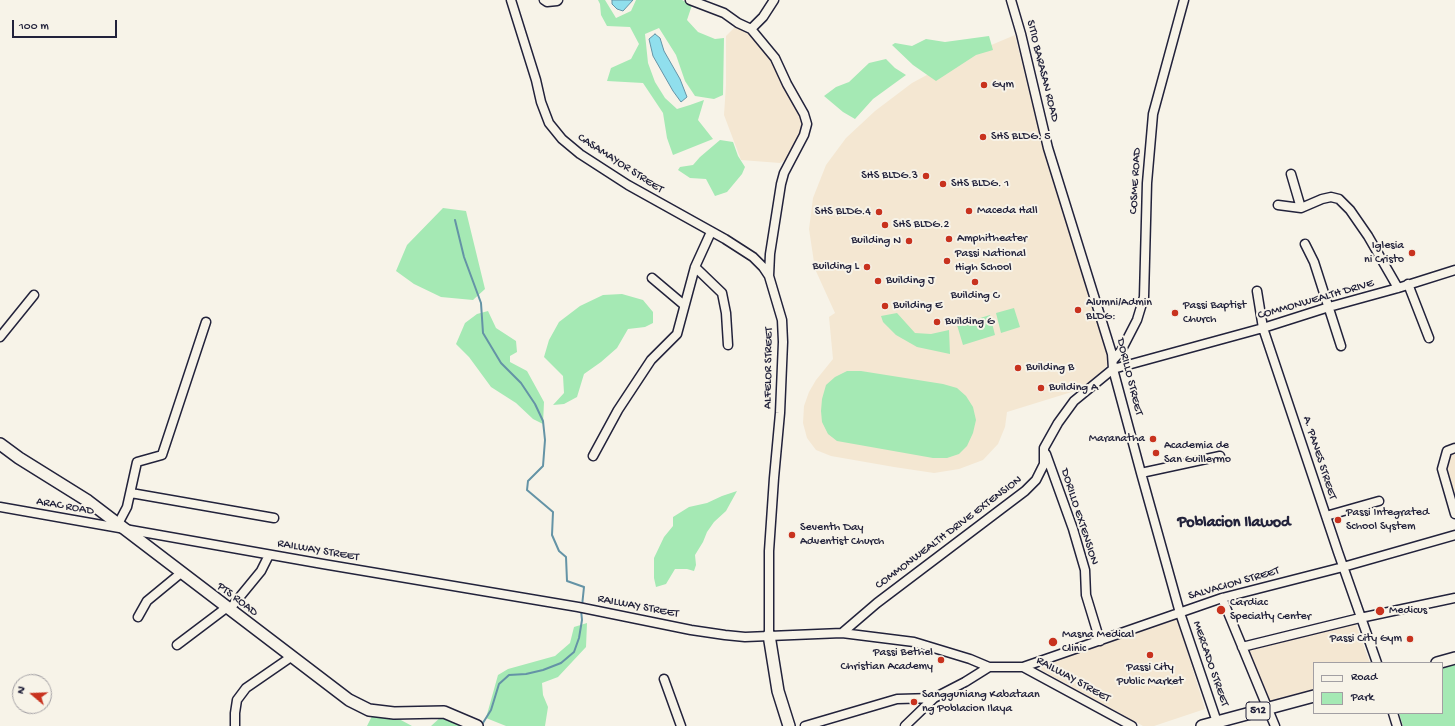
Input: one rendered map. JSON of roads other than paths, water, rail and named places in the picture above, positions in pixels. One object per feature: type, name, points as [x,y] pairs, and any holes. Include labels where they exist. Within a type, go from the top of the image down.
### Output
[{"type":"main road","name":"PTS ROAD","points":[[0,444],[19,458],[88,501],[349,700],[369,710],[394,713],[444,712],[477,726]]},
{"type":"main road","points":[[769,635],[778,691],[789,726]]},
{"type":"main road","points":[[1441,662],[1455,658]]},
{"type":"main road","name":"512","points":[[1202,726],[1313,696]]},
{"type":"street","name":"CASAMAYOR STREET","points":[[511,0],[536,80],[541,102],[549,124],[562,139],[580,154],[628,186],[753,257],[763,267],[769,276]]},
{"type":"street","points":[[544,0],[547,2],[558,0]]},
{"type":"street","points":[[690,0],[724,14],[751,29],[763,17],[774,0]]},
{"type":"street","name":"SITIO BARASAN ROAD","points":[[1011,0],[1021,34],[1048,148]]},
{"type":"street","name":"COSME ROAD","points":[[1113,360],[1121,351],[1134,326],[1144,298],[1147,183],[1153,114],[1184,0]]},
{"type":"street","name":"ALFELOR STREET","points":[[751,29],[775,58],[787,84],[804,114],[807,124],[804,135],[784,174],[781,184],[770,254],[769,276],[782,320],[783,342],[780,413],[769,552],[769,635]]},
{"type":"street","name":"DORILLO STREET","points":[[1048,148],[1113,360],[1141,473],[1180,613]]},
{"type":"street","points":[[1291,174],[1301,208]]},
{"type":"street","points":[[1278,205],[1301,208],[1322,199],[1331,197],[1338,199],[1350,210],[1368,236],[1398,288]]},
{"type":"street","points":[[593,456],[618,410],[651,360],[677,334],[695,267],[711,232]]},
{"type":"street","points":[[1305,244],[1314,262],[1341,346]]},
{"type":"street","points":[[695,267],[722,293],[726,313],[728,345]]},
{"type":"street","name":"COMMONWEALTH DRIVE","points":[[1114,369],[1263,328],[1455,270]]},
{"type":"street","points":[[652,278],[684,305]]},
{"type":"street","points":[[1408,284],[1429,338]]},
{"type":"street","name":"A. PANES STREET","points":[[1256,291],[1263,328],[1360,618],[1377,662]]},
{"type":"street","points":[[0,337],[34,294]]},
{"type":"street","points":[[122,527],[123,517],[131,493],[137,462],[162,455],[206,322]]},
{"type":"street","name":"COMMONWEALTH DRIVE EXTENSION","points":[[842,633],[877,603],[1025,491],[1036,480],[1044,464],[1044,448],[1058,423],[1074,401],[1114,369]]},
{"type":"street","name":"DORILLO EXTENSION","points":[[1044,448],[1073,529],[1085,570],[1086,595],[1100,641]]},
{"type":"street","points":[[1455,448],[1447,451],[1442,469],[1455,514]]},
{"type":"street","points":[[1141,473],[1220,456]]},
{"type":"street","points":[[131,493],[274,518]]},
{"type":"street","points":[[1326,516],[1379,501]]},
{"type":"street","name":"ARAC ROAD","points":[[0,507],[122,527]]},
{"type":"street","name":"RAILWAY STREET","points":[[122,527],[269,555],[578,607],[698,631],[745,637],[842,633],[914,642],[970,659],[989,667],[1023,667],[1132,726]]},
{"type":"street","name":"SALVACION STREET","points":[[1023,667],[1222,598],[1343,567],[1455,535]]},
{"type":"street","points":[[177,645],[228,609],[261,571],[269,555]]},
{"type":"street","points":[[138,617],[146,601],[181,573]]},
{"type":"street","points":[[1222,598],[1275,726]]},
{"type":"street","points":[[1242,647],[1360,618],[1455,598]]},
{"type":"street","name":"MERCADO STREET","points":[[1180,613],[1217,722]]},
{"type":"street","points":[[235,726],[235,713],[238,700],[246,688],[291,657]]},
{"type":"street","points":[[904,726],[934,698],[965,682],[989,667]]},
{"type":"street","points":[[664,679],[681,726]]},
{"type":"street","points":[[805,726],[897,699],[934,698]]},
{"type":"street","points":[[1393,714],[1397,726]]},
{"type":"water","points":[[612,0],[633,0],[623,11],[617,9],[612,4]]},
{"type":"water","points":[[655,34],[660,38],[664,51],[680,79],[687,97],[681,102],[653,56],[649,39]]},
{"type":"waterway","points":[[455,220],[464,257],[481,303],[483,333],[501,363],[521,383],[535,404],[543,421],[545,440],[543,466],[528,481],[527,490],[553,512],[552,535],[559,551],[566,557],[567,581],[584,587],[582,606]]},
{"type":"waterway","points":[[481,726],[491,710],[499,684],[509,675],[526,674],[543,670],[561,663],[574,652],[579,638],[582,620],[581,610]]},
{"type":"place","name":"Gym","points":[[984,85]]},
{"type":"place","name":"SHS BLDG. 5","points":[[983,137]]},
{"type":"place","name":"SHS BLDG.3","points":[[926,176]]},
{"type":"place","name":"SHS BLDG. 1","points":[[943,184]]},
{"type":"place","name":"Maceda Hall","points":[[969,211]]},
{"type":"place","name":"SHS BLDG.4","points":[[879,212]]},
{"type":"place","name":"SHS BLDG.2","points":[[885,225]]},
{"type":"place","name":"Amphitheater","points":[[949,239]]},
{"type":"place","name":"Building N","points":[[909,241]]},
{"type":"place","name":"Iglesia ni Cristo","points":[[1412,253]]},
{"type":"place","name":"Passi National High School","points":[[947,261]]},
{"type":"place","name":"Building L","points":[[867,267]]},
{"type":"place","name":"Building J","points":[[878,281]]},
{"type":"place","name":"Building C","points":[[975,282]]},
{"type":"place","name":"Building E","points":[[885,306]]},
{"type":"place","name":"Alumni/Admin BLDG:","points":[[1078,310]]},
{"type":"place","name":"Passi Baptist Church","points":[[1175,313]]},
{"type":"place","name":"Building G","points":[[937,322]]},
{"type":"place","name":"Building B","points":[[1018,368]]},
{"type":"place","name":"Building A","points":[[1041,388]]},
{"type":"place","name":"Maranatha","points":[[1153,439]]},
{"type":"place","name":"Academia de San Guillermo","points":[[1156,453]]},
{"type":"place","name":"Passi Integrated School System","points":[[1338,520]]},
{"type":"place","name":"Seventh Day Adventist Church","points":[[792,535]]},
{"type":"place","name":"Cardiac Specialty Center","points":[[1221,610]]},
{"type":"place","name":"Medicus","points":[[1380,611]]},
{"type":"place","name":"Passi City Gym","points":[[1410,639]]},
{"type":"place","name":"Masna Medical Clinic","points":[[1053,642]]},
{"type":"place","name":"Passi City Public Market","points":[[1150,655]]},
{"type":"place","name":"Passi Bethel Christian Academy","points":[[941,660]]},
{"type":"place","name":"Sangguniang Kabataan ng Poblacion Ilaya","points":[[914,702]]},
{"type":"district","name":"Poblacion Ilawod","points":[[1234,524]]}]
